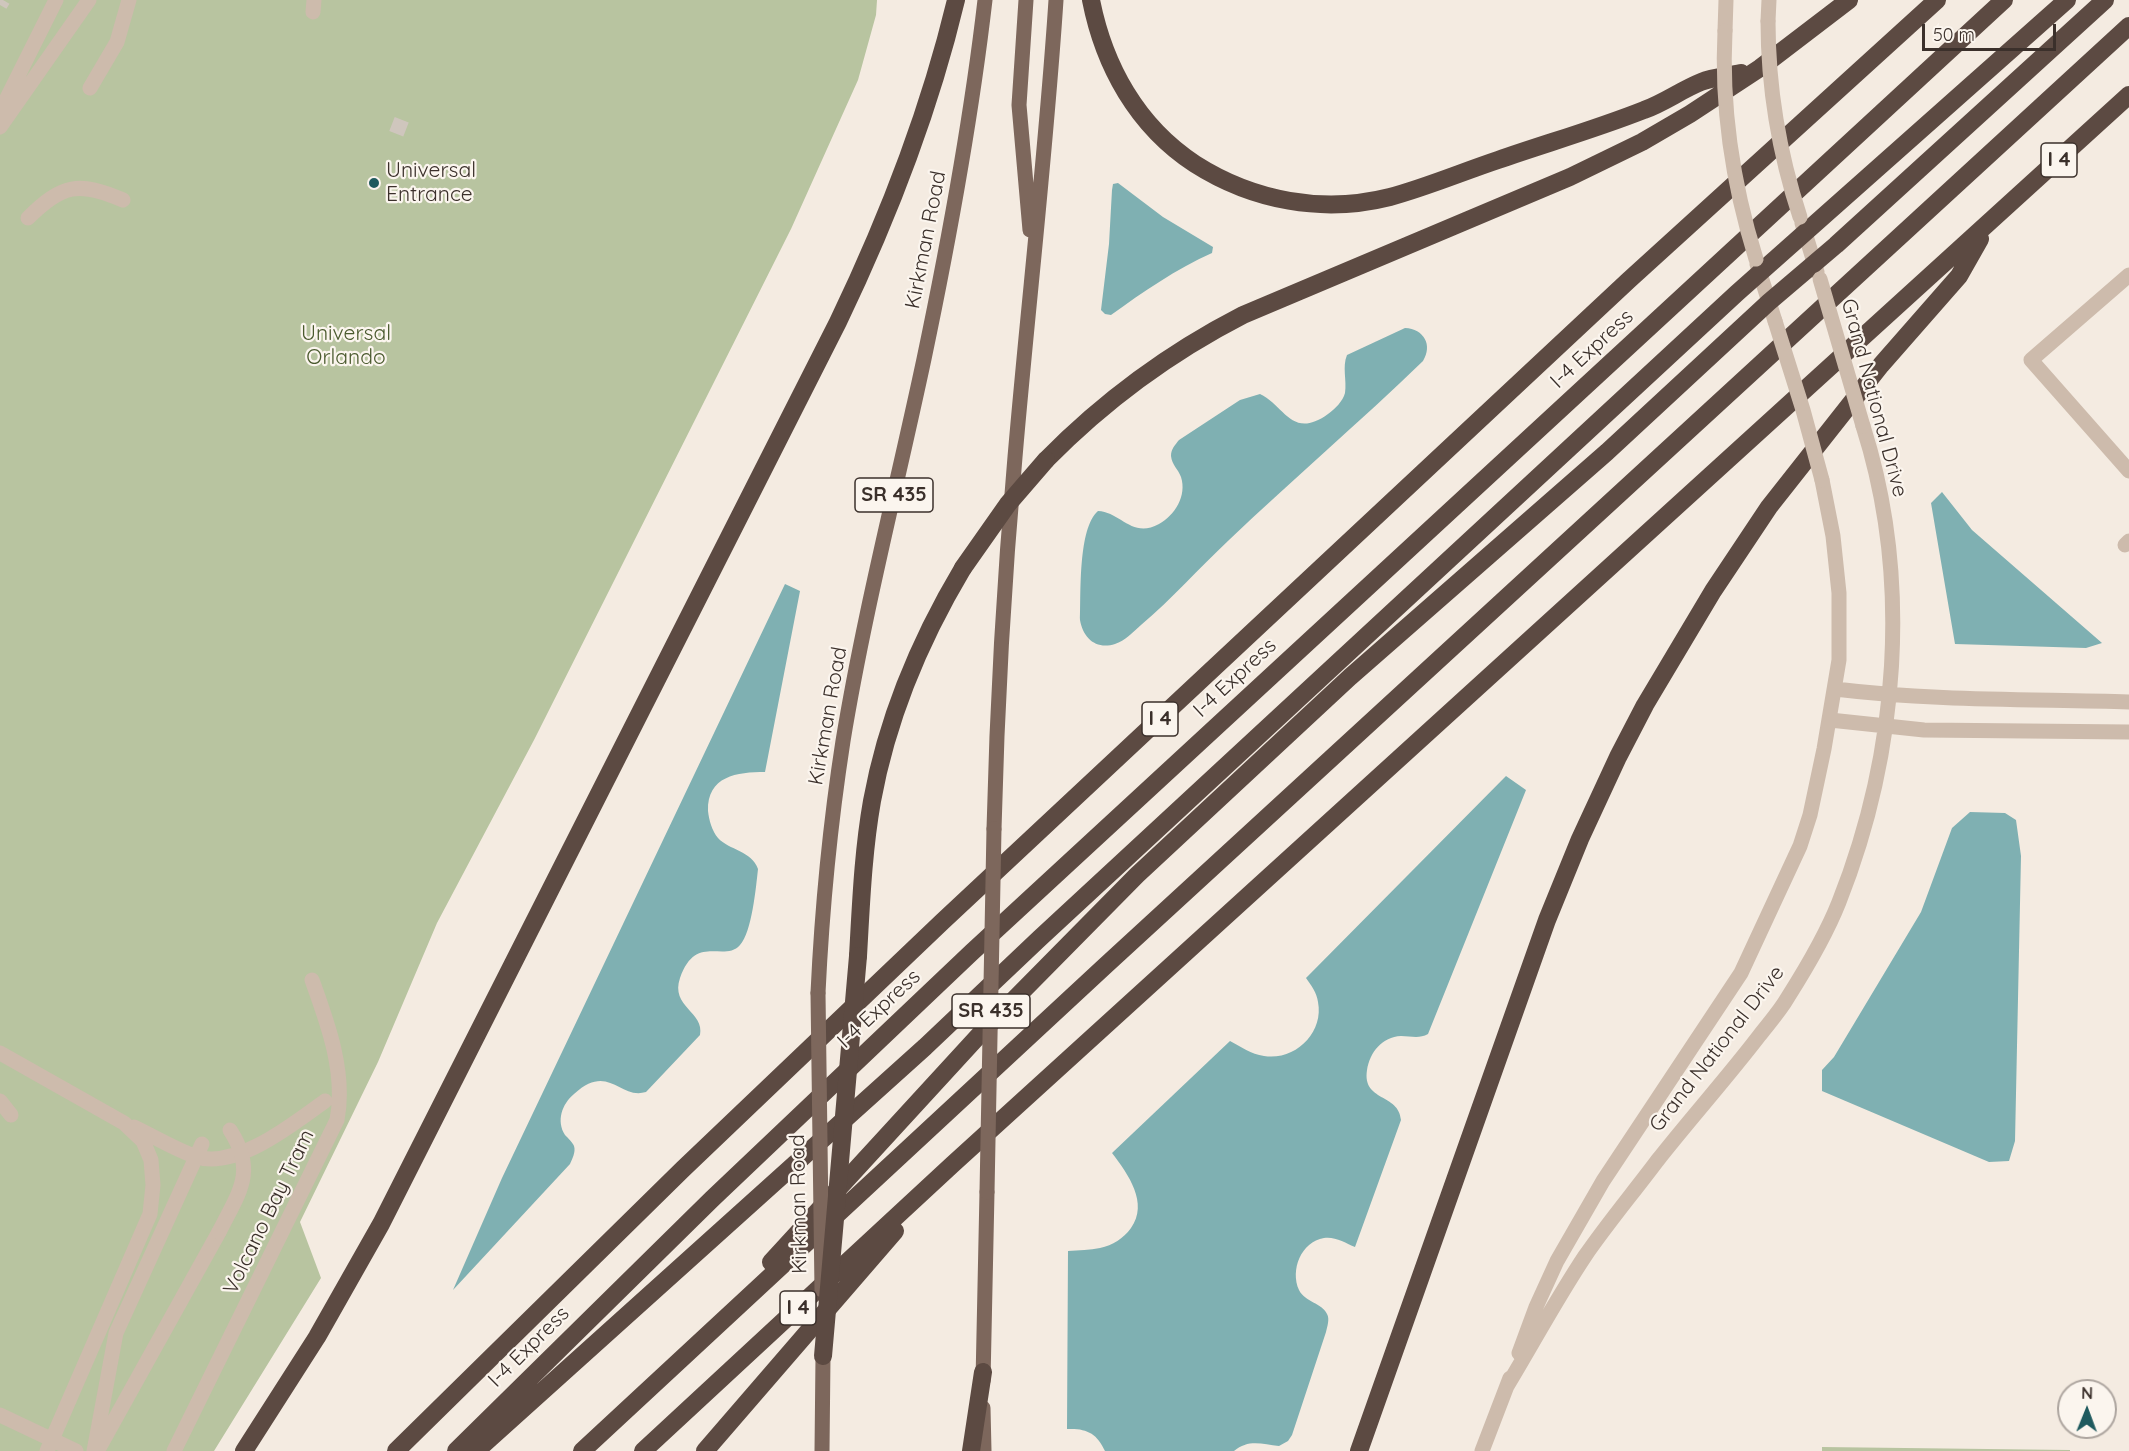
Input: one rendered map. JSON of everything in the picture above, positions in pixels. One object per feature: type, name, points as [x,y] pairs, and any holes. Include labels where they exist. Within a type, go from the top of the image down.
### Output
[{"type":"highway","points":[[244,1451],[317,1337],[381,1224],[838,322],[879,235],[903,175],[931,92],[956,0]]},
{"type":"highway","points":[[1091,0],[1104,50],[1116,77],[1132,103],[1160,136],[1189,160],[1223,180],[1264,195],[1308,204],[1351,204],[1398,195],[1619,120],[1702,82],[1760,68]]},
{"type":"highway","points":[[823,1356],[868,834],[876,786],[903,691],[943,601],[1008,504],[1046,460],[1081,426],[1132,384],[1178,351],[1276,300],[1570,177],[1642,142],[1760,68],[1849,0]]},
{"type":"highway","name":"I 4","points":[[396,1451],[752,1101],[951,913],[1629,280],[1937,0]]},
{"type":"highway","name":"I-4 Express","points":[[456,1451],[712,1199],[963,960],[2004,0]]},
{"type":"highway","points":[[476,1451],[925,1047],[1737,293],[1758,267],[1803,225],[2067,0]]},
{"type":"highway","points":[[686,1356],[958,1058],[1137,875],[1350,677],[1607,452],[1769,302],[1817,271],[2105,0]]},
{"type":"highway","points":[[582,1451],[1105,966],[2129,26]]},
{"type":"highway","name":"I 4","points":[[643,1451],[953,1164],[2129,95]]},
{"type":"highway","points":[[1359,1451],[1555,900],[1580,839],[1630,732],[1696,617],[1752,531],[1881,365],[1959,276],[1988,225]]},
{"type":"highway","points":[[705,1451],[953,1164]]},
{"type":"highway","points":[[971,1451],[983,1372]]},
{"type":"main road","name":"Kirkman Road","points":[[822,1451],[823,1356],[818,993],[824,888],[843,739],[956,200],[985,0]]},
{"type":"main road","points":[[1026,0],[1019,105],[1031,245],[1031,293]]},
{"type":"main road","name":"SR 435","points":[[984,1451],[983,1372],[998,716],[1008,542],[1056,0]]},
{"type":"street","points":[[0,112],[56,0]]},
{"type":"street","points":[[0,127],[89,0]]},
{"type":"street","points":[[90,88],[117,42],[129,0]]},
{"type":"street","name":"Grand National Drive","points":[[1482,1451],[1536,1307],[1557,1262],[1609,1172],[1741,973],[1800,846],[1815,793],[1830,720],[1839,643],[1839,593],[1833,536],[1822,480],[1803,410],[1740,202],[1730,147],[1724,83],[1726,0]]},
{"type":"street","name":"Grand National Drive","points":[[1508,1386],[1586,1255],[1659,1159],[1723,1083],[1787,1000],[1839,904],[1862,838],[1876,782],[1889,696],[1892,638],[1889,561],[1879,489],[1863,426],[1788,179],[1775,118],[1770,70],[1769,0]]},
{"type":"street","points":[[28,219],[57,194],[69,189],[80,187],[99,189],[123,200]]},
{"type":"street","points":[[2129,275],[2031,360],[2129,471]]},
{"type":"street","points":[[1835,689],[1889,696],[2129,702]]},
{"type":"street","points":[[1830,720],[1924,730],[2129,732]]},
{"type":"street","name":"Volcano Bay Tram","points":[[174,1451],[337,1120],[340,1103],[338,1072],[329,1026],[312,980]]},
{"type":"street","points":[[0,1053],[124,1123],[221,1159],[248,1150],[325,1101]]},
{"type":"street","points":[[0,1101],[11,1115]]},
{"type":"street","points":[[50,1445],[150,1214],[153,1185],[151,1160],[143,1141],[124,1123]]},
{"type":"street","points":[[96,1451],[219,1232],[238,1193],[244,1173],[244,1158],[230,1130]]},
{"type":"street","points":[[96,1451],[117,1333],[200,1150]]},
{"type":"street","points":[[0,1415],[50,1445],[76,1451]]},
{"type":"green space","name":"Universal Orlando","points":[[0,0],[877,0],[876,15],[858,80],[791,229],[534,740],[437,923],[378,1062],[300,1222],[321,1278],[214,1451],[0,1451]]},
{"type":"green space","points":[[1822,1447],[2070,1450],[2070,1451],[1822,1451]]},
{"type":"water","points":[[1118,183],[1163,217],[1213,247],[1212,253],[1148,289],[1111,315],[1101,310],[1109,244],[1112,190],[1113,184]]},
{"type":"water","points":[[1405,328],[1417,331],[1425,339],[1427,349],[1423,361],[1253,517],[1164,605],[1129,636],[1119,643],[1108,645],[1096,644],[1087,637],[1080,620],[1082,562],[1087,532],[1098,511],[1106,512],[1134,527],[1150,528],[1159,524],[1170,516],[1181,498],[1181,477],[1171,456],[1172,449],[1179,440],[1240,400],[1260,394],[1297,422],[1306,424],[1316,421],[1333,410],[1344,396],[1347,355]]},
{"type":"water","points":[[1942,492],[1972,530],[2102,643],[2086,648],[1955,644],[1931,503]]},
{"type":"water","points":[[785,584],[800,591],[765,772],[744,773],[726,778],[718,783],[709,799],[709,818],[718,838],[746,854],[758,869],[748,930],[740,945],[733,950],[710,951],[694,956],[680,978],[678,988],[680,996],[698,1020],[700,1035],[646,1092],[637,1093],[605,1081],[596,1081],[586,1085],[570,1098],[562,1113],[561,1124],[565,1135],[573,1143],[574,1155],[570,1164],[453,1290],[502,1178]]},
{"type":"water","points":[[1506,776],[1526,790],[1428,1034],[1388,1039],[1374,1052],[1369,1063],[1367,1080],[1370,1088],[1394,1105],[1399,1111],[1401,1120],[1355,1247],[1340,1240],[1324,1238],[1309,1245],[1297,1266],[1299,1290],[1305,1297],[1325,1310],[1328,1321],[1292,1435],[1288,1441],[1279,1446],[1250,1444],[1234,1451],[1105,1451],[1090,1433],[1080,1429],[1067,1429],[1068,1251],[1100,1248],[1117,1241],[1131,1228],[1138,1209],[1130,1179],[1112,1153],[1230,1041],[1255,1054],[1264,1056],[1286,1054],[1305,1042],[1312,1034],[1319,1013],[1314,989],[1306,978]]},
{"type":"water","points":[[1970,812],[2005,813],[2016,820],[2021,856],[2015,1141],[2009,1161],[1989,1162],[1822,1091],[1822,1070],[1834,1057],[1921,912],[1952,828]]},
{"type":"tunnel","points":[[0,5],[3,0]]},
{"type":"tunnel","points":[[392,124],[410,131]]},
{"type":"place","name":"Universal Entrance","points":[[374,183]]}]
